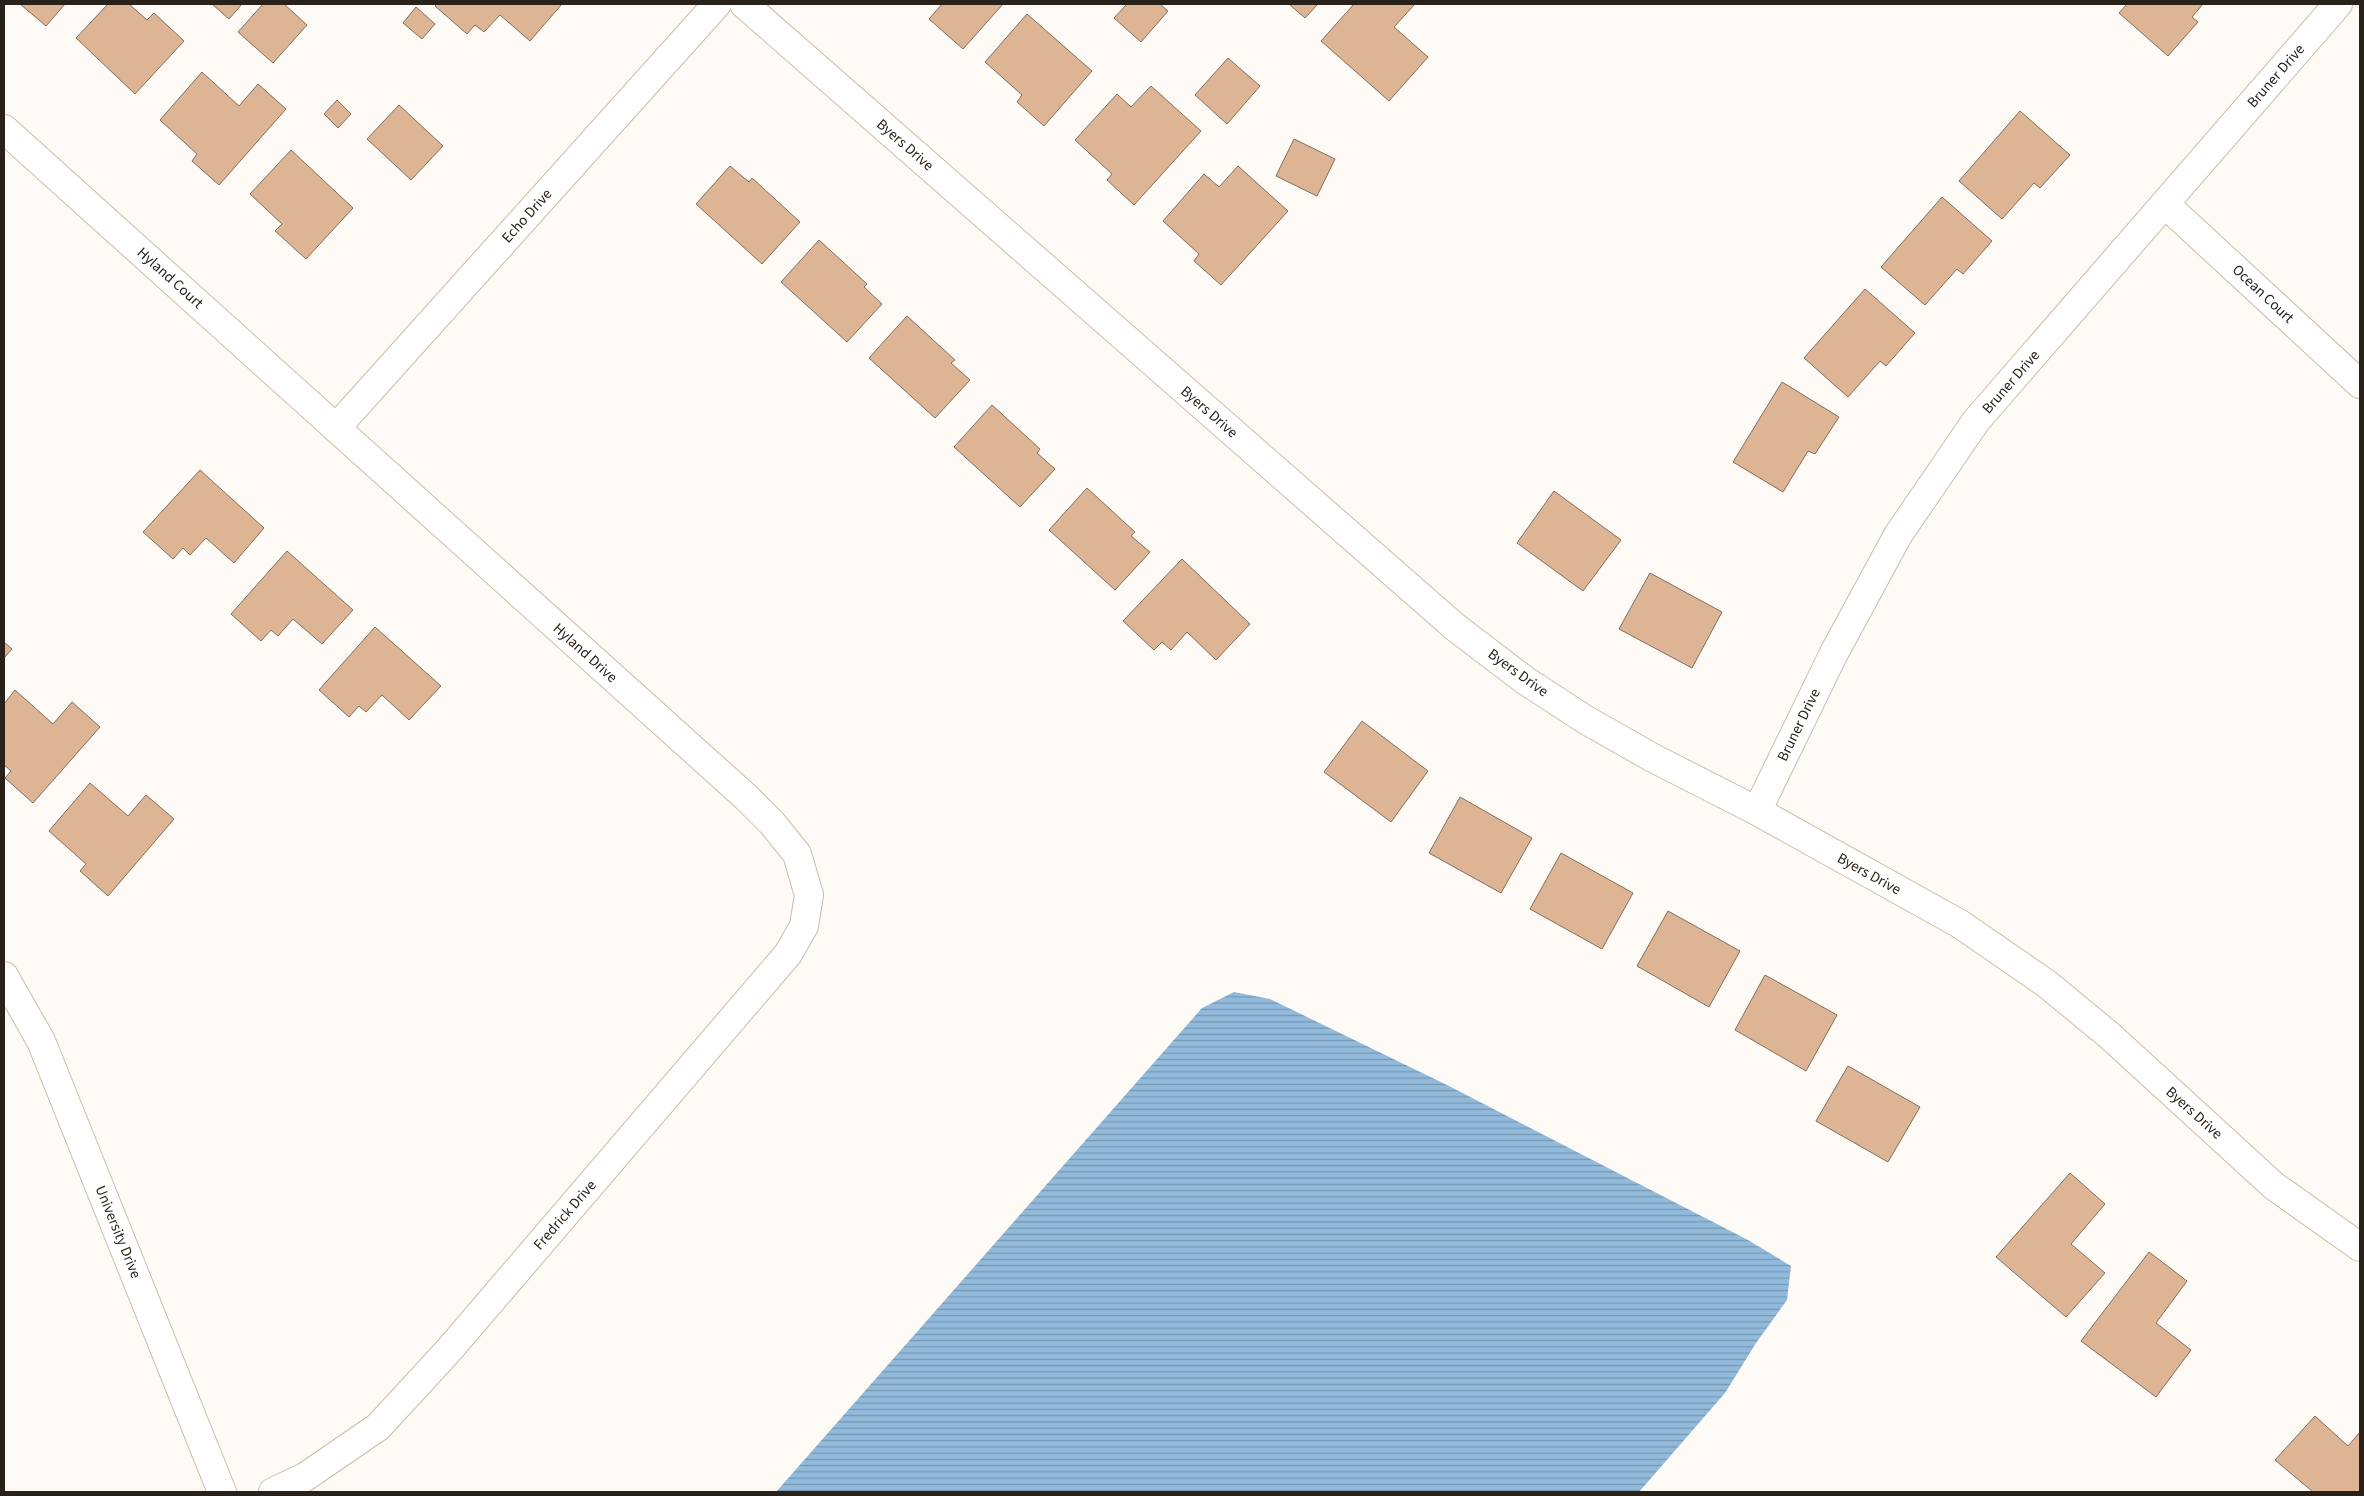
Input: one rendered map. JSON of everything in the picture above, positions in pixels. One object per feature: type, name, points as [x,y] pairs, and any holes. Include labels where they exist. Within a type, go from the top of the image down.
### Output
[{"type":"street","name":"Echo Drive","points":[[336,428],[717,4]]},
{"type":"street","name":"Byers Drive","points":[[744,4],[1455,627],[1526,681],[1586,720],[1653,758],[1757,811],[1960,924],[2047,984],[2110,1036],[2274,1186],[2360,1247]]},
{"type":"street","name":"Bruner Drive","points":[[1757,811],[1834,653],[1898,535],[1976,421],[2338,4]]},
{"type":"street","name":"Hyland Court","points":[[4,129],[336,428]]},
{"type":"street","name":"Ocean Court","points":[[2165,204],[2360,384]]},
{"type":"street","name":"Hyland Drive","points":[[336,428],[772,823],[797,854],[809,895]]},
{"type":"street","name":"Fredrick Drive","points":[[272,1492],[305,1477],[378,1427],[449,1350],[788,954],[804,926],[809,895]]},
{"type":"street","name":"University Drive","points":[[4,976],[41,1041],[222,1492]]},
{"type":"water","points":[[1234,992],[1270,999],[1449,1086],[1748,1240],[1791,1266],[1787,1300],[1756,1343],[1725,1393],[1639,1492],[776,1492],[1202,1008]]},
{"type":"building","points":[[20,4],[65,4],[46,26]]},
{"type":"building","points":[[108,4],[129,4],[147,20],[154,13],[184,41],[135,94],[76,38]]},
{"type":"building","points":[[212,4],[242,4],[229,19]]},
{"type":"building","points":[[263,4],[284,4],[307,25],[273,63],[238,32]]},
{"type":"building","points":[[437,4],[562,4],[530,41],[500,15],[484,32],[475,25],[467,34],[435,6]]},
{"type":"building","points":[[942,4],[1003,4],[963,49],[929,19]]},
{"type":"building","points":[[1127,4],[1160,4],[1168,11],[1141,42],[1114,18]]},
{"type":"building","points":[[1289,4],[1318,4],[1305,18]]},
{"type":"building","points":[[1354,4],[1415,4],[1394,27],[1428,57],[1389,101],[1321,41]]},
{"type":"building","points":[[2127,4],[2203,4],[2192,17],[2198,22],[2168,56],[2119,13]]},
{"type":"building","points":[[416,7],[435,24],[422,39],[403,23]]},
{"type":"building","points":[[1027,14],[1092,71],[1044,126],[1017,102],[1022,95],[985,62]]},
{"type":"building","points":[[1228,58],[1260,86],[1227,124],[1195,95]]},
{"type":"building","points":[[202,72],[239,106],[258,84],[286,109],[219,185],[192,161],[197,154],[160,120]]},
{"type":"building","points":[[1151,86],[1201,131],[1134,205],[1107,180],[1112,174],[1075,140],[1117,94],[1131,107]]},
{"type":"building","points":[[337,100],[351,114],[338,128],[324,114]]},
{"type":"building","points":[[399,105],[443,146],[411,180],[367,139]]},
{"type":"building","points":[[2020,111],[2070,155],[2040,188],[2034,183],[2002,219],[1959,181]]},
{"type":"building","points":[[1294,139],[1335,159],[1317,196],[1276,176]]},
{"type":"building","points":[[291,150],[353,208],[306,259],[275,231],[282,224],[250,194]]},
{"type":"building","points":[[730,166],[749,182],[752,178],[800,222],[762,264],[696,204]]},
{"type":"building","points":[[1238,166],[1288,211],[1221,285],[1194,261],[1199,254],[1163,221],[1204,174],[1219,187]]},
{"type":"building","points":[[1942,197],[1992,241],[1963,274],[1957,269],[1925,305],[1881,267]]},
{"type":"building","points":[[819,240],[867,284],[864,287],[882,304],[847,342],[781,282]]},
{"type":"building","points":[[1865,289],[1915,333],[1886,366],[1880,361],[1848,397],[1804,358]]},
{"type":"building","points":[[907,316],[955,360],[951,363],[970,380],[935,418],[869,358]]},
{"type":"building","points":[[1782,382],[1839,417],[1815,454],[1808,451],[1783,492],[1733,462]]},
{"type":"building","points":[[992,405],[1040,449],[1037,453],[1055,469],[1020,507],[954,447]]},
{"type":"building","points":[[200,470],[264,528],[234,563],[206,538],[190,555],[183,548],[173,559],[143,532]]},
{"type":"building","points":[[1087,488],[1135,532],[1131,536],[1150,552],[1115,590],[1049,530]]},
{"type":"building","points":[[1554,491],[1621,540],[1583,591],[1517,543]]},
{"type":"building","points":[[287,551],[353,610],[322,644],[293,619],[278,636],[271,630],[261,641],[231,614]]},
{"type":"building","points":[[1182,559],[1250,624],[1216,660],[1187,632],[1171,650],[1162,642],[1154,650],[1123,621]]},
{"type":"building","points":[[1650,573],[1722,612],[1692,668],[1619,629]]},
{"type":"building","points":[[375,627],[441,686],[409,720],[382,695],[366,712],[359,706],[349,717],[319,690]]},
{"type":"building","points":[[4,642],[12,649],[4,658]]},
{"type":"building","points":[[15,690],[53,724],[72,702],[100,727],[33,803],[5,778],[11,771],[4,765],[4,704]]},
{"type":"building","points":[[1362,721],[1428,771],[1391,822],[1324,772]]},
{"type":"building","points":[[90,783],[128,816],[146,795],[174,819],[108,896],[80,871],[86,864],[49,831]]},
{"type":"building","points":[[1460,797],[1532,838],[1501,893],[1429,853]]},
{"type":"building","points":[[1561,853],[1633,893],[1602,949],[1530,909]]},
{"type":"building","points":[[1668,911],[1740,951],[1709,1007],[1637,966]]},
{"type":"building","points":[[1765,975],[1837,1015],[1806,1071],[1735,1030]]},
{"type":"building","points":[[1848,1066],[1920,1107],[1888,1162],[1816,1121]]},
{"type":"building","points":[[2070,1173],[2105,1204],[2071,1244],[2105,1273],[2066,1317],[1996,1257]]},
{"type":"building","points":[[2149,1252],[2187,1281],[2156,1323],[2191,1350],[2156,1397],[2081,1341]]},
{"type":"building","points":[[2315,1416],[2348,1446],[2360,1432],[2360,1492],[2313,1492],[2275,1460]]}]
